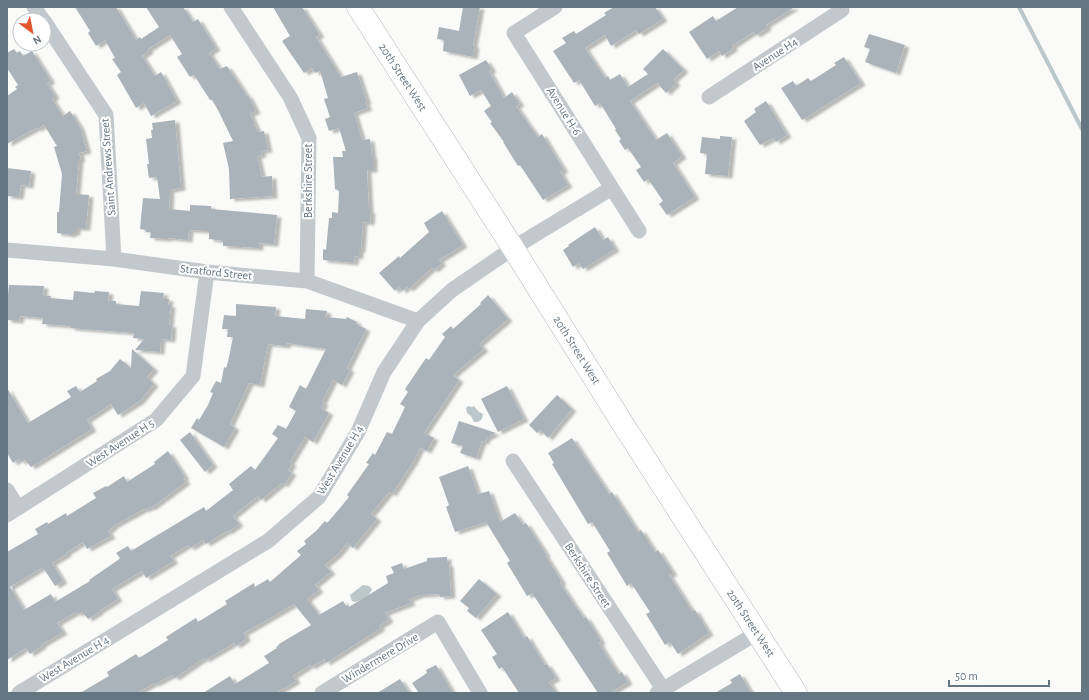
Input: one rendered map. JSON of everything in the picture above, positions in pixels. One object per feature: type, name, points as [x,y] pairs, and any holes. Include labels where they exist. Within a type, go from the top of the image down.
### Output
[{"type":"main road","name":"20th Street West","points":[[358,7],[513,248],[626,429],[796,693]]},
{"type":"street","name":"Berkshire Street","points":[[231,7],[290,97],[309,138],[307,281]]},
{"type":"street","name":"Avenue H-6","points":[[555,7],[514,33],[639,232]]},
{"type":"street","name":"Avenue H4","points":[[709,97],[841,8]]},
{"type":"street","name":"Saint Andrews Street","points":[[52,33],[106,115],[114,260]]},
{"type":"street","points":[[513,248],[612,188]]},
{"type":"street","name":"West Avenue H 4","points":[[19,693],[268,541],[319,497],[358,432],[384,372],[418,321],[452,290],[513,248]]},
{"type":"street","name":"Stratford Street","points":[[7,250],[114,260],[207,272],[307,281],[418,321]]},
{"type":"street","name":"West Avenue H 5","points":[[13,511],[156,420],[193,376],[207,272]]},
{"type":"street","name":"Berkshire Street","points":[[513,461],[660,691]]},
{"type":"street","points":[[7,490],[13,511]]},
{"type":"street","name":"Windermere Drive","points":[[322,693],[438,622],[480,693]]},
{"type":"street","points":[[660,691],[757,633]]},
{"type":"shaded area","points":[[468,406],[474,406],[483,414],[482,419],[478,422],[474,422],[471,416],[467,413],[466,408]]},
{"type":"shaded area","points":[[363,585],[369,586],[372,589],[369,594],[360,600],[355,602],[352,601],[350,595]]},
{"type":"building","points":[[75,7],[116,7],[136,40],[140,37],[141,39],[159,27],[146,7],[183,7],[193,22],[198,19],[216,48],[209,53],[220,69],[227,66],[247,96],[248,95],[256,111],[250,114],[258,132],[264,131],[268,150],[261,151],[262,155],[257,156],[262,177],[272,176],[273,196],[230,199],[229,169],[223,143],[233,141],[212,100],[210,100],[194,75],[190,77],[177,57],[182,54],[170,35],[148,49],[149,51],[142,56],[155,76],[161,72],[177,101],[151,116],[144,103],[136,108],[117,75],[121,72],[112,59],[115,58],[105,40],[96,46],[88,33],[90,31]]},
{"type":"building","points":[[273,7],[302,7],[320,35],[316,37],[341,77],[357,72],[367,102],[365,102],[368,108],[354,113],[362,140],[370,139],[373,156],[373,170],[367,170],[369,211],[371,211],[370,223],[363,222],[361,250],[359,250],[359,257],[355,256],[354,263],[323,260],[323,249],[326,250],[329,218],[332,218],[332,212],[338,213],[339,191],[335,189],[333,157],[343,157],[342,151],[346,151],[339,128],[329,131],[325,119],[330,117],[324,99],[328,98],[320,71],[315,73],[312,68],[304,73],[282,41],[290,36]]},
{"type":"building","points":[[463,7],[480,7],[473,45],[475,46],[473,57],[443,51],[444,40],[437,39],[439,27],[459,31]]},
{"type":"building","points":[[614,7],[655,7],[663,19],[639,34],[636,30],[611,46],[605,35],[585,48],[605,78],[608,76],[610,80],[620,74],[628,87],[648,74],[643,69],[663,49],[684,70],[673,80],[676,83],[666,93],[657,83],[630,101],[656,140],[667,133],[682,156],[673,163],[695,197],[667,215],[659,204],[663,201],[648,179],[644,182],[636,170],[641,167],[628,148],[625,150],[619,141],[621,139],[615,130],[616,129],[600,103],[595,106],[579,80],[574,83],[553,51],[566,43],[562,38],[574,31],[576,34],[606,15],[604,13]]},
{"type":"building","points":[[738,7],[795,7],[766,25],[767,28],[756,35],[753,32],[732,46],[734,48],[722,56],[719,51],[707,59],[689,32],[713,16],[716,21]]},
{"type":"building","points":[[869,34],[905,45],[896,73],[865,62],[870,49],[864,47]]},
{"type":"building","points":[[12,50],[12,52],[21,52],[23,56],[33,52],[51,81],[47,83],[55,96],[52,99],[63,116],[70,111],[80,127],[87,151],[79,153],[81,159],[79,160],[76,194],[89,195],[86,228],[76,228],[76,233],[72,233],[72,235],[57,233],[57,212],[59,212],[62,174],[54,147],[57,146],[44,125],[7,144],[7,96],[17,89],[15,87],[18,85],[7,68],[7,53]]},
{"type":"building","points":[[844,57],[861,83],[802,120],[781,88],[793,81],[796,86],[808,78],[811,81],[836,65],[834,63]]},
{"type":"building","points":[[486,60],[492,70],[489,71],[504,98],[512,92],[520,104],[516,106],[538,137],[542,134],[564,170],[560,172],[568,185],[543,200],[520,165],[518,166],[504,142],[490,123],[492,122],[484,111],[491,106],[481,90],[470,96],[459,75]]},
{"type":"building","points":[[766,101],[787,135],[776,142],[773,138],[760,145],[744,121],[756,112],[754,109]]},
{"type":"building","points":[[175,120],[181,188],[170,190],[169,209],[190,211],[190,205],[211,206],[211,209],[277,215],[274,244],[259,243],[259,248],[223,246],[223,241],[209,239],[209,231],[189,230],[188,240],[150,238],[151,232],[146,232],[146,230],[140,229],[143,198],[160,199],[157,177],[149,178],[146,139],[152,138],[152,123]]},
{"type":"building","points":[[720,136],[732,137],[728,176],[705,174],[707,154],[700,153],[702,137],[720,139]]},
{"type":"building","points":[[7,168],[31,171],[29,186],[21,185],[19,197],[7,196]]},
{"type":"building","points":[[442,211],[463,245],[439,260],[442,263],[434,270],[432,268],[409,289],[407,287],[402,291],[399,287],[395,291],[379,273],[399,256],[400,258],[429,232],[424,223]]},
{"type":"building","points":[[595,227],[603,240],[608,237],[615,249],[583,269],[579,263],[573,267],[563,250]]},
{"type":"building","points":[[9,285],[44,286],[43,295],[51,296],[50,298],[73,300],[74,291],[94,293],[95,291],[109,292],[108,301],[116,301],[116,304],[139,306],[141,291],[164,293],[163,298],[169,299],[168,305],[171,305],[169,325],[172,325],[171,340],[161,339],[160,352],[135,350],[144,339],[133,338],[134,333],[70,328],[71,326],[42,324],[43,318],[20,316],[19,321],[7,320],[7,295]]},
{"type":"building","points":[[488,295],[508,319],[479,344],[484,349],[453,375],[459,380],[424,433],[434,438],[427,451],[420,448],[413,462],[392,494],[389,492],[371,514],[377,519],[353,548],[347,543],[338,554],[325,565],[331,572],[315,585],[319,590],[307,599],[319,615],[343,601],[346,606],[348,605],[349,607],[388,583],[386,576],[394,573],[391,567],[402,563],[404,569],[427,561],[427,558],[447,557],[447,564],[449,564],[451,596],[440,597],[439,594],[420,595],[409,599],[411,603],[385,613],[389,620],[379,626],[381,628],[326,663],[324,659],[311,667],[310,665],[293,676],[296,681],[276,693],[203,693],[230,676],[235,684],[269,663],[264,656],[277,648],[276,647],[279,644],[311,625],[294,604],[244,633],[246,639],[236,646],[234,643],[205,660],[204,658],[175,678],[172,675],[137,693],[80,693],[109,676],[107,672],[136,654],[139,658],[168,640],[166,637],[196,618],[198,622],[227,604],[225,601],[254,583],[255,587],[268,579],[270,582],[301,555],[297,551],[306,544],[304,541],[325,521],[327,523],[349,497],[347,495],[369,464],[366,463],[373,453],[375,455],[387,432],[392,434],[405,407],[400,404],[408,392],[405,389],[426,358],[429,360],[445,337],[442,334],[451,326],[453,329],[481,304],[480,303]]},
{"type":"building","points":[[236,304],[276,307],[275,316],[305,319],[306,309],[327,311],[326,317],[346,319],[347,317],[366,329],[347,368],[350,370],[342,385],[333,380],[322,402],[324,403],[321,408],[329,413],[313,442],[305,437],[290,462],[292,464],[288,470],[292,473],[284,485],[282,483],[261,500],[258,496],[233,516],[239,524],[228,532],[227,531],[206,544],[203,540],[190,548],[188,545],[170,556],[174,561],[146,578],[142,571],[112,589],[118,599],[99,612],[88,619],[82,612],[78,614],[76,612],[57,623],[63,632],[41,645],[42,646],[30,654],[26,648],[7,660],[7,552],[38,534],[35,529],[47,522],[48,524],[66,513],[67,516],[96,498],[93,493],[106,486],[107,487],[124,476],[127,482],[155,464],[154,462],[168,451],[185,477],[183,478],[186,482],[151,508],[144,509],[113,526],[108,531],[111,536],[87,549],[83,542],[52,563],[63,581],[55,586],[44,569],[42,570],[41,568],[10,587],[24,610],[51,594],[55,602],[90,581],[89,580],[118,560],[120,558],[116,553],[128,546],[131,551],[204,507],[206,511],[233,490],[229,484],[251,466],[255,470],[278,438],[272,434],[278,425],[286,429],[296,411],[289,407],[300,385],[306,389],[326,349],[287,343],[286,346],[268,344],[260,385],[249,383],[230,424],[235,428],[224,447],[191,428],[197,418],[199,420],[208,405],[213,393],[210,392],[216,381],[221,383],[224,367],[226,368],[228,362],[233,337],[227,337],[228,329],[222,329],[224,315],[236,316]]},
{"type":"building","points":[[132,349],[154,369],[147,377],[154,384],[140,401],[118,415],[111,404],[87,420],[92,429],[31,467],[25,460],[21,462],[19,459],[13,463],[7,453],[7,388],[28,423],[71,397],[67,391],[76,386],[80,392],[97,381],[96,379],[110,371],[120,359],[131,368]]},
{"type":"building","points":[[507,386],[524,419],[498,432],[481,399]]},
{"type":"building","points":[[557,395],[572,409],[548,438],[540,430],[537,433],[529,425]]},
{"type":"building","points":[[459,421],[496,433],[486,438],[485,442],[482,441],[476,458],[460,453],[463,446],[451,443]]},
{"type":"building","points":[[190,432],[213,465],[205,472],[180,440]]},
{"type":"building","points":[[572,438],[609,494],[612,492],[638,532],[641,530],[655,552],[658,550],[673,573],[669,575],[692,611],[695,610],[709,633],[678,654],[670,642],[665,645],[646,614],[650,612],[631,583],[627,586],[607,553],[610,551],[592,522],[588,524],[552,464],[554,463],[548,453]]},
{"type":"building","points":[[468,466],[478,494],[489,491],[500,522],[515,513],[523,525],[526,523],[562,582],[560,583],[584,618],[586,617],[601,641],[599,643],[612,664],[619,674],[622,672],[628,682],[610,693],[598,693],[532,593],[527,596],[507,563],[510,561],[486,522],[455,532],[446,507],[449,505],[439,477]]},
{"type":"building","points":[[479,579],[497,594],[476,618],[467,611],[469,608],[460,601]]},
{"type":"building","points":[[508,612],[524,638],[527,636],[545,665],[547,664],[556,678],[549,682],[556,693],[519,693],[502,667],[499,669],[492,657],[497,654],[481,630]]},
{"type":"building","points":[[436,665],[453,693],[419,693],[412,683],[427,673],[426,670]]},
{"type":"building","points":[[740,674],[751,693],[715,693],[732,683],[730,680]]},
{"type":"building","points":[[400,679],[409,693],[377,693]]},
{"type":"waterway","points":[[1019,7],[1082,129]]}]
